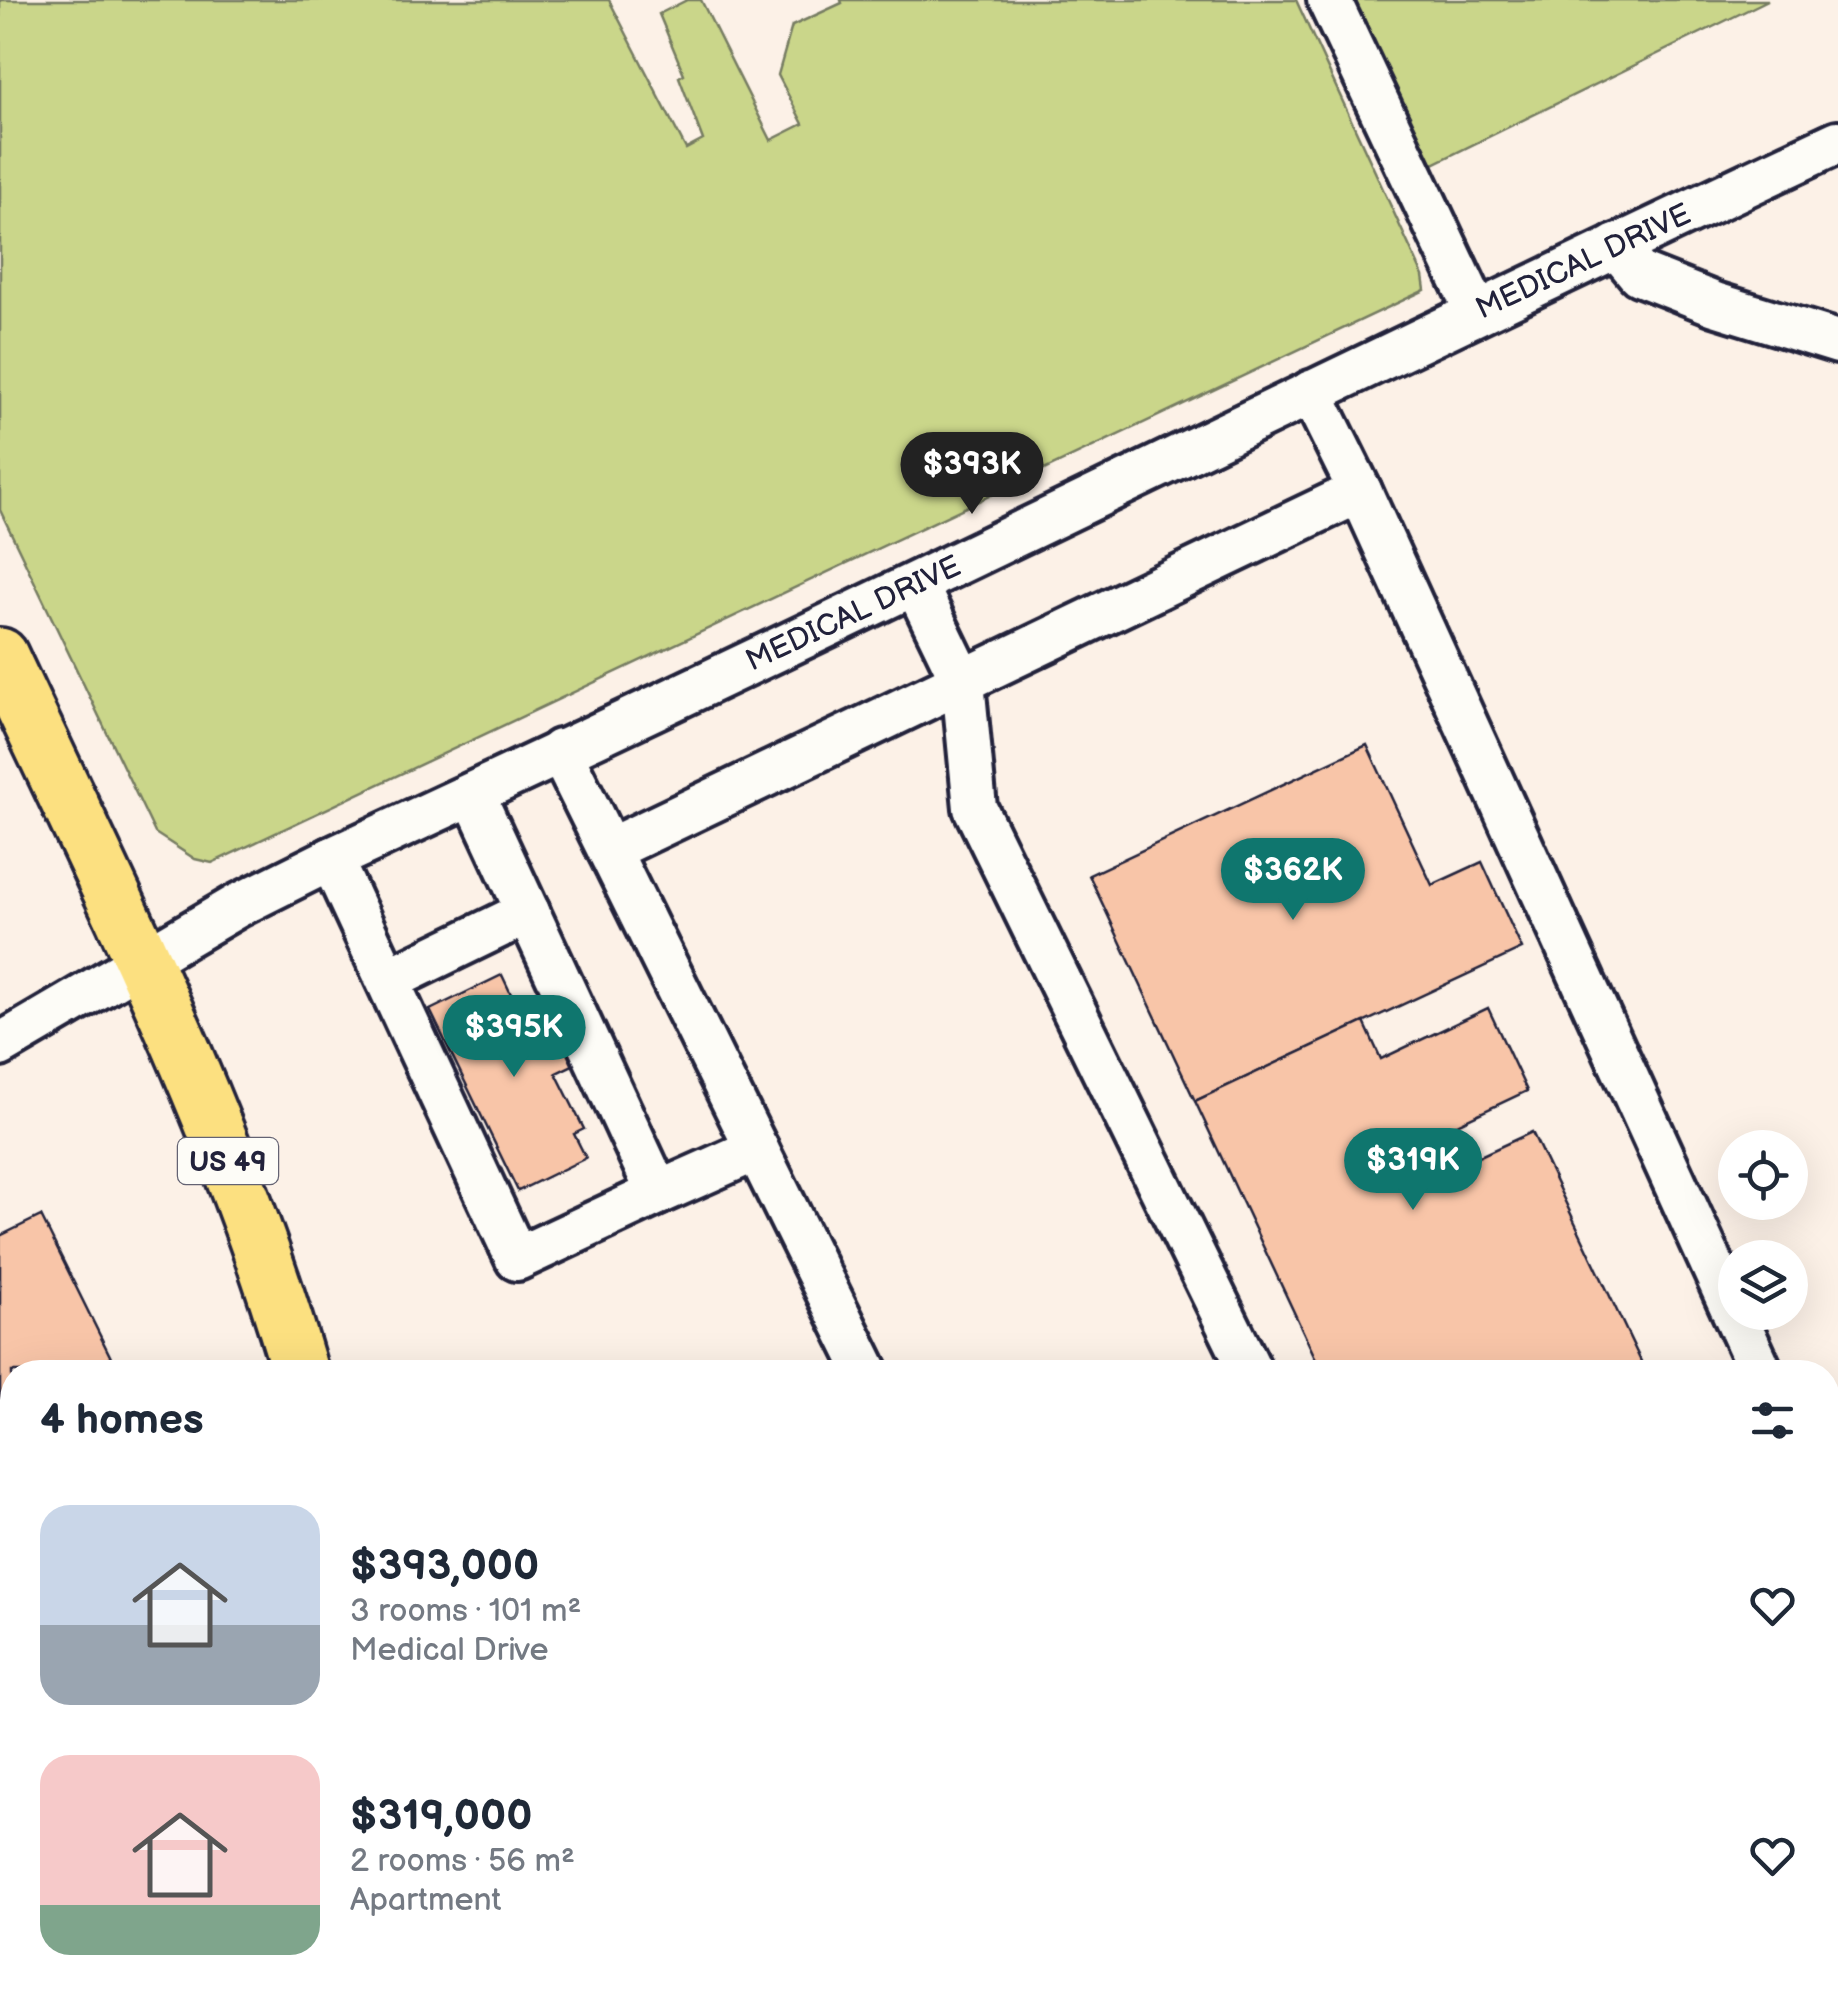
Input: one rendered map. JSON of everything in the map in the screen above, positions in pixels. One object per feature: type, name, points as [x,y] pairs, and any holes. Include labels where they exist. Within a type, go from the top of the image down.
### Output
[{"type":"highway","name":"US 49","points":[[0,656],[220,1136],[296,1360]]},
{"type":"street","points":[[1329,0],[1476,312]]},
{"type":"street","name":"MEDICAL DRIVE","points":[[0,1044],[237,906],[332,859],[1838,142]]},
{"type":"street","points":[[1616,246],[1638,274],[1715,304],[1838,342]]},
{"type":"street","points":[[1311,392],[1360,491],[1756,1360]]},
{"type":"street","points":[[609,850],[1360,491]]},
{"type":"street","points":[[916,584],[963,682],[974,808],[1244,1360]]},
{"type":"street","points":[[560,751],[861,1360]]},
{"type":"street","points":[[473,794],[658,1193]]},
{"type":"street","points":[[332,859],[516,1259],[757,1149]]},
{"type":"street","points":[[388,980],[528,912]]},
{"type":"green space","points":[[0,0],[609,0],[686,149],[703,140],[679,77],[684,74],[659,14],[687,0],[701,0],[771,140],[803,124],[778,75],[792,26],[842,3],[841,0],[1296,0],[1423,276],[1425,290],[212,863],[195,859],[155,833],[0,510]]},
{"type":"green space","points":[[1353,0],[1768,0],[1431,165]]},
{"type":"building","points":[[1367,745],[1432,885],[1482,862],[1522,949],[1195,1101],[1089,875]]},
{"type":"building","points":[[502,975],[529,1032],[554,1020],[575,1064],[556,1073],[584,1129],[574,1134],[586,1158],[518,1191],[430,1010]]},
{"type":"building","points":[[1488,1008],[1527,1091],[1423,1140],[1439,1175],[1532,1132],[1640,1360],[1316,1360],[1195,1101],[1364,1022],[1381,1059]]},
{"type":"building","points":[[41,1216],[112,1360],[0,1360],[0,1236]]}]
